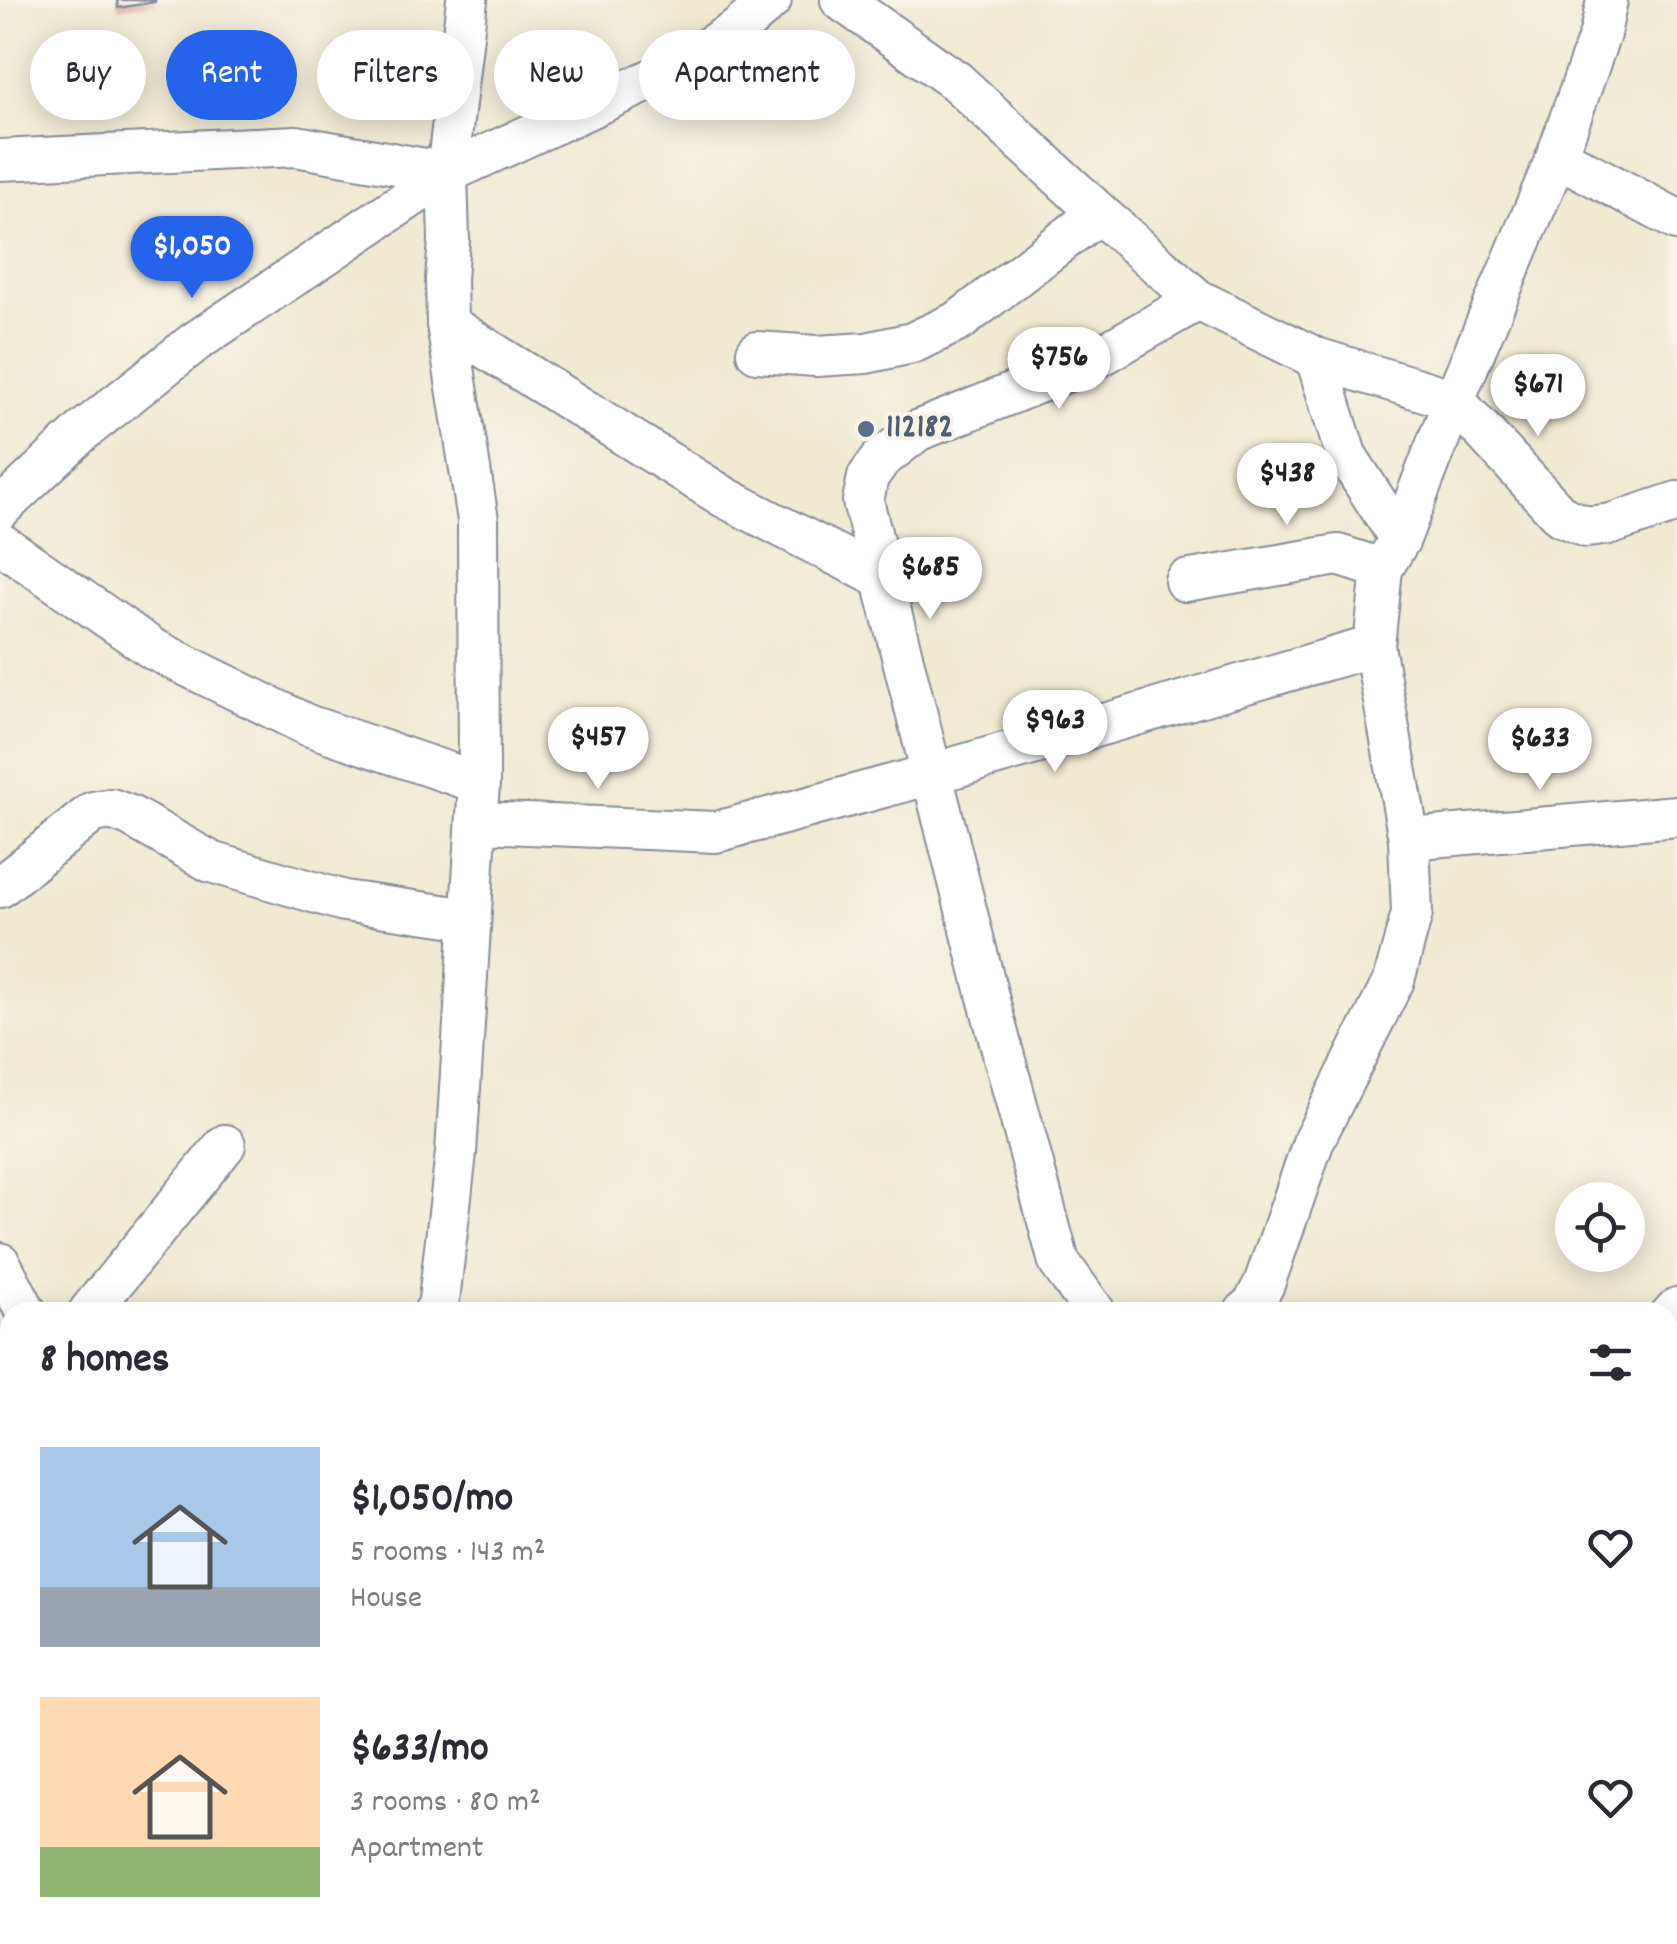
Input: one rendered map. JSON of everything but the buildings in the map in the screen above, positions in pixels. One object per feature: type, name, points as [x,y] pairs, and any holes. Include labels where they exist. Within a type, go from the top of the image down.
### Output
[{"type":"street","points":[[437,1302],[456,1154],[478,802],[478,520],[447,324],[447,172],[467,0]]},
{"type":"street","points":[[0,509],[82,431],[195,342],[447,172],[672,70],[738,29],[771,0]]},
{"type":"street","points":[[842,0],[956,82],[1198,300],[1316,358],[1454,400],[1561,516],[1587,527],[1610,524],[1677,502]]},
{"type":"street","points":[[1255,1302],[1314,1140],[1394,980],[1412,913],[1409,839],[1374,646],[1391,554],[1557,156],[1600,34],[1607,0]]},
{"type":"street","points":[[0,160],[296,146],[447,172]]},
{"type":"street","points":[[1557,156],[1677,220]]},
{"type":"street","points":[[757,352],[816,356],[912,343],[959,321],[1099,213]]},
{"type":"street","points":[[1089,1302],[1059,1262],[863,501],[868,477],[880,460],[918,432],[1088,363],[1198,300]]},
{"type":"street","points":[[447,324],[724,496],[883,579]]},
{"type":"street","points":[[1316,358],[1346,455],[1391,554]]},
{"type":"street","points":[[0,543],[154,649],[307,725],[478,802],[716,832],[1374,646]]},
{"type":"street","points":[[1185,581],[1338,554],[1391,554]]},
{"type":"street","points":[[0,887],[94,812],[111,809],[211,862],[344,901],[470,919]]},
{"type":"street","points":[[1409,839],[1677,816]]},
{"type":"street","points":[[96,1302],[225,1145]]},
{"type":"street","points":[[0,1263],[21,1302]]},
{"type":"place","name":"112182","points":[[866,429]]}]
